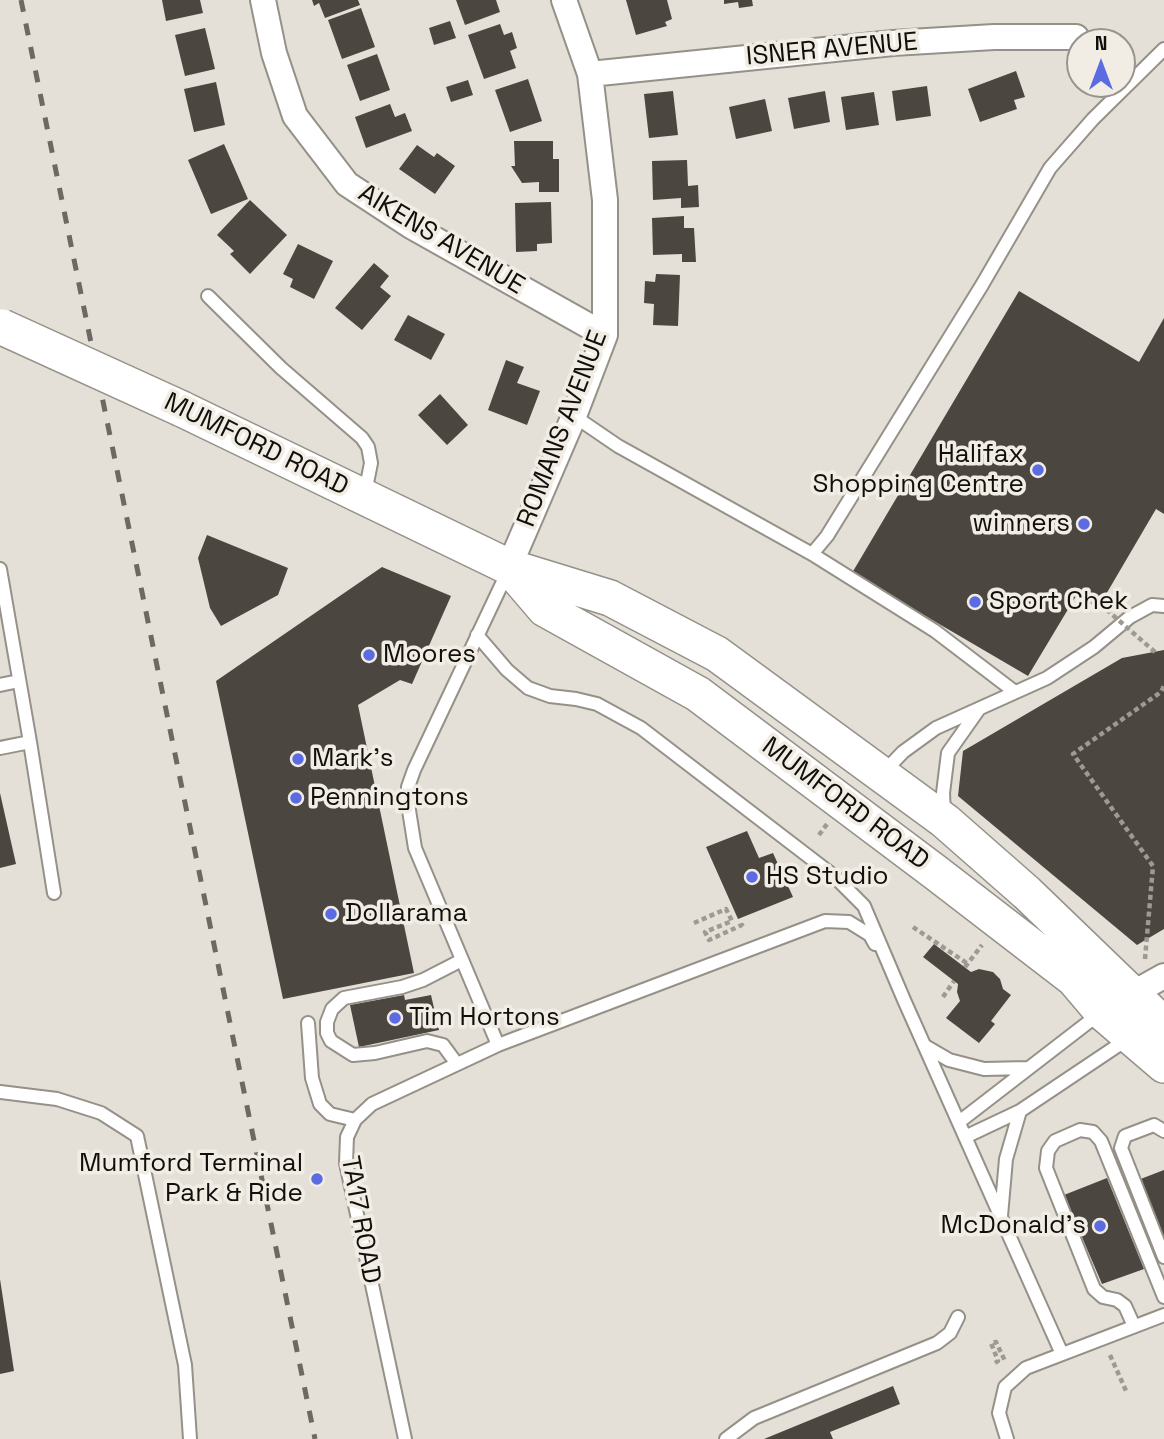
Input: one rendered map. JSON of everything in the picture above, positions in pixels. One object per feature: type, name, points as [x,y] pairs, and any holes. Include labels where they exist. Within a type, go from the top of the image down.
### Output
[{"type":"street","name":"AIKENS AVENUE","points":[[262,0],[274,53],[295,116],[346,184],[411,226],[605,335]]},
{"type":"street","name":"ROMANS AVENUE","points":[[509,567],[574,416],[605,335],[604,200],[590,74],[564,0]]},
{"type":"street","name":"ISNER AVENUE","points":[[590,74],[893,43],[994,37],[1066,37]]},
{"type":"street","name":"MUMFORD ROAD","points":[[1,327],[182,409],[509,567],[610,598],[717,654],[945,821],[1027,892],[1163,1022]]},
{"type":"street","name":"MUMFORD ROAD","points":[[509,567],[545,609],[698,694],[1074,979],[1102,1012],[1164,1065]]},
{"type":"street","points":[[1102,1012],[1164,976]]},
{"type":"street","points":[[1130,1037],[1163,1022]]},
{"type":"lane","points":[[813,554],[827,536],[982,285],[1050,168],[1093,119],[1164,49]]},
{"type":"lane","points":[[208,296],[281,368],[362,438],[368,447],[371,463],[364,497]]},
{"type":"lane","points":[[574,416],[618,446],[813,554],[935,631],[1015,692]]},
{"type":"lane","points":[[498,1045],[415,848],[408,787],[509,567]]},
{"type":"lane","points":[[0,569],[54,893]]},
{"type":"lane","points":[[881,775],[903,752],[936,728],[1047,678],[1094,647],[1130,617],[1152,605],[1164,606]]},
{"type":"lane","points":[[477,635],[507,670],[528,688],[550,696],[597,705],[641,728],[834,876],[864,906],[1062,1354]]},
{"type":"lane","points":[[0,685],[19,681]]},
{"type":"lane","points":[[945,821],[943,793],[948,753],[980,708]]},
{"type":"lane","points":[[0,748],[30,742]]},
{"type":"lane","name":"TA17 ROAD","points":[[405,1439],[346,1163],[347,1137],[355,1120],[372,1104],[498,1045],[825,921],[849,922],[870,935],[904,1000]]},
{"type":"lane","points":[[457,1064],[443,1045],[427,1041],[375,1053],[352,1055],[331,1041],[327,1033],[327,1022],[332,1009],[344,998],[423,980],[462,960]]},
{"type":"lane","points":[[959,1122],[1102,1012]]},
{"type":"lane","points":[[309,1023],[312,1078],[320,1104],[330,1114],[355,1120]]},
{"type":"lane","points":[[965,1137],[1020,1111],[1130,1037]]},
{"type":"lane","points":[[925,1045],[949,1060],[984,1069],[1028,1068]]},
{"type":"lane","points":[[0,1092],[68,1102],[101,1113],[137,1136],[185,1365],[190,1439]]},
{"type":"lane","points":[[1001,1216],[1006,1160],[1020,1111]]},
{"type":"lane","points":[[1164,1131],[1154,1125],[1125,1136],[1121,1148],[1164,1257]]},
{"type":"lane","points":[[1134,1326],[1125,1306],[1117,1300],[1103,1297],[1094,1289],[1046,1168],[1048,1152],[1055,1141],[1080,1130],[1093,1132],[1101,1141],[1164,1297]]},
{"type":"lane","points":[[1007,1439],[999,1413],[1004,1387],[1026,1368],[1164,1315]]},
{"type":"lane","points":[[726,1439],[754,1418],[937,1343],[950,1333],[958,1317]]},
{"type":"path","points":[[1100,604],[1155,652]]},
{"type":"path","points":[[1145,959],[1153,866],[1073,754],[1161,692],[1164,686]]},
{"type":"path","points":[[694,923],[726,909],[732,922],[705,932],[709,940],[742,925],[743,928]]},
{"type":"path","points":[[912,927],[966,966],[983,944]]},
{"type":"path","points":[[943,997],[954,981]]},
{"type":"path","points":[[995,1363],[998,1361],[991,1343],[996,1342],[1005,1360]]},
{"type":"path","points":[[1110,1355],[1127,1393]]},
{"type":"building","points":[[162,0],[200,0],[203,13],[166,21]]},
{"type":"building","points":[[312,0],[358,0],[360,5],[325,18],[319,3],[314,6]]},
{"type":"building","points":[[456,0],[496,0],[500,12],[465,25]]},
{"type":"building","points":[[626,0],[667,0],[672,19],[665,22],[667,26],[636,35]]},
{"type":"building","points":[[724,0],[752,0],[753,6],[739,8],[738,2],[724,4]]},
{"type":"building","points":[[361,8],[375,47],[342,59],[328,20]]},
{"type":"building","points":[[450,21],[456,38],[434,45],[429,28]]},
{"type":"building","points":[[500,24],[504,35],[512,32],[517,48],[510,51],[516,68],[484,79],[468,35]]},
{"type":"building","points":[[205,28],[215,69],[185,76],[175,35]]},
{"type":"building","points":[[377,54],[390,90],[360,101],[347,65]]},
{"type":"building","points":[[1016,71],[1025,97],[1014,100],[1017,109],[980,122],[968,89]]},
{"type":"building","points":[[528,79],[542,121],[510,132],[495,90]]},
{"type":"building","points":[[468,80],[473,95],[451,102],[446,87]]},
{"type":"building","points":[[216,82],[225,125],[194,132],[184,89]]},
{"type":"building","points":[[927,86],[931,116],[896,121],[892,91]]},
{"type":"building","points":[[673,91],[678,135],[649,138],[644,94]]},
{"type":"building","points":[[825,91],[830,122],[794,129],[788,98]]},
{"type":"building","points":[[874,92],[879,125],[846,130],[841,97]]},
{"type":"building","points":[[765,99],[772,131],[736,139],[729,107]]},
{"type":"building","points":[[390,104],[395,117],[405,113],[412,131],[366,148],[355,117]]},
{"type":"building","points":[[514,141],[553,141],[553,159],[559,159],[559,192],[539,192],[539,182],[522,183],[511,166],[515,166]]},
{"type":"building","points":[[224,144],[248,199],[211,214],[188,160]]},
{"type":"building","points":[[417,145],[434,157],[437,153],[455,166],[435,194],[399,169]]},
{"type":"building","points":[[687,160],[688,186],[698,185],[699,207],[681,208],[681,198],[653,200],[652,161]]},
{"type":"building","points":[[250,200],[287,235],[250,274],[230,254],[234,251],[217,235]]},
{"type":"building","points":[[551,202],[552,243],[537,244],[537,251],[516,252],[515,203]]},
{"type":"building","points":[[684,216],[684,228],[694,228],[696,262],[682,262],[682,254],[653,255],[652,218]]},
{"type":"building","points":[[298,244],[333,261],[314,299],[290,287],[293,279],[283,274]]},
{"type":"building","points":[[374,263],[389,276],[380,287],[391,296],[362,330],[335,308]]},
{"type":"building","points":[[656,274],[680,275],[678,326],[653,325],[654,304],[644,303],[645,281],[655,282]]},
{"type":"building","name":"Halifax Shopping Centre","points":[[1019,291],[1139,362],[1164,318],[1164,514],[1156,509],[1098,608],[1076,596],[1028,676],[852,573]]},
{"type":"building","points":[[408,315],[445,334],[431,360],[394,340]]},
{"type":"building","points":[[506,360],[524,367],[517,383],[540,391],[527,425],[488,410]]},
{"type":"building","points":[[440,394],[468,425],[447,445],[418,415]]},
{"type":"building","points":[[207,535],[288,568],[278,595],[221,626],[210,608],[198,558]]},
{"type":"building","points":[[382,567],[451,596],[412,684],[400,680],[358,705],[414,973],[283,999],[216,681]]},
{"type":"building","points":[[1164,650],[1164,929],[1137,945],[958,796],[963,751],[1122,658]]},
{"type":"building","points":[[0,793],[16,864],[0,868]]},
{"type":"building","name":"HS Studio","points":[[747,831],[759,858],[773,853],[793,897],[738,919],[706,847]]},
{"type":"building","points":[[934,944],[971,972],[979,969],[993,972],[1000,979],[1003,989],[1011,995],[991,1021],[995,1024],[979,1043],[946,1018],[960,1001],[958,984],[923,957]]},
{"type":"building","name":"Tim Hortons","points":[[404,995],[405,1000],[431,995],[439,1030],[359,1047],[350,1005]]},
{"type":"building","points":[[1164,1170],[1164,1240],[1138,1180]]},
{"type":"building","points":[[1107,1178],[1144,1269],[1102,1284],[1064,1195]]},
{"type":"building","points":[[0,1279],[14,1371],[0,1374]]},
{"type":"building","points":[[893,1386],[900,1404],[830,1432],[833,1439],[764,1439]]},
{"type":"railway","points":[[21,0],[315,1439]]},
{"type":"place","name":"Halifax Shopping Centre","points":[[1038,470]]},
{"type":"place","name":"winners","points":[[1084,524]]},
{"type":"place","name":"Sport Chek","points":[[975,602]]},
{"type":"place","name":"Moores","points":[[369,655]]},
{"type":"place","name":"Mark's","points":[[298,759]]},
{"type":"place","name":"Penningtons","points":[[296,798]]},
{"type":"place","name":"HS Studio","points":[[752,877]]},
{"type":"place","name":"Dollarama","points":[[331,914]]},
{"type":"place","name":"Tim Hortons","points":[[395,1018]]},
{"type":"place","name":"Mumford Terminal Park & Ride","points":[[317,1179]]},
{"type":"place","name":"McDonald's","points":[[1100,1226]]}]
